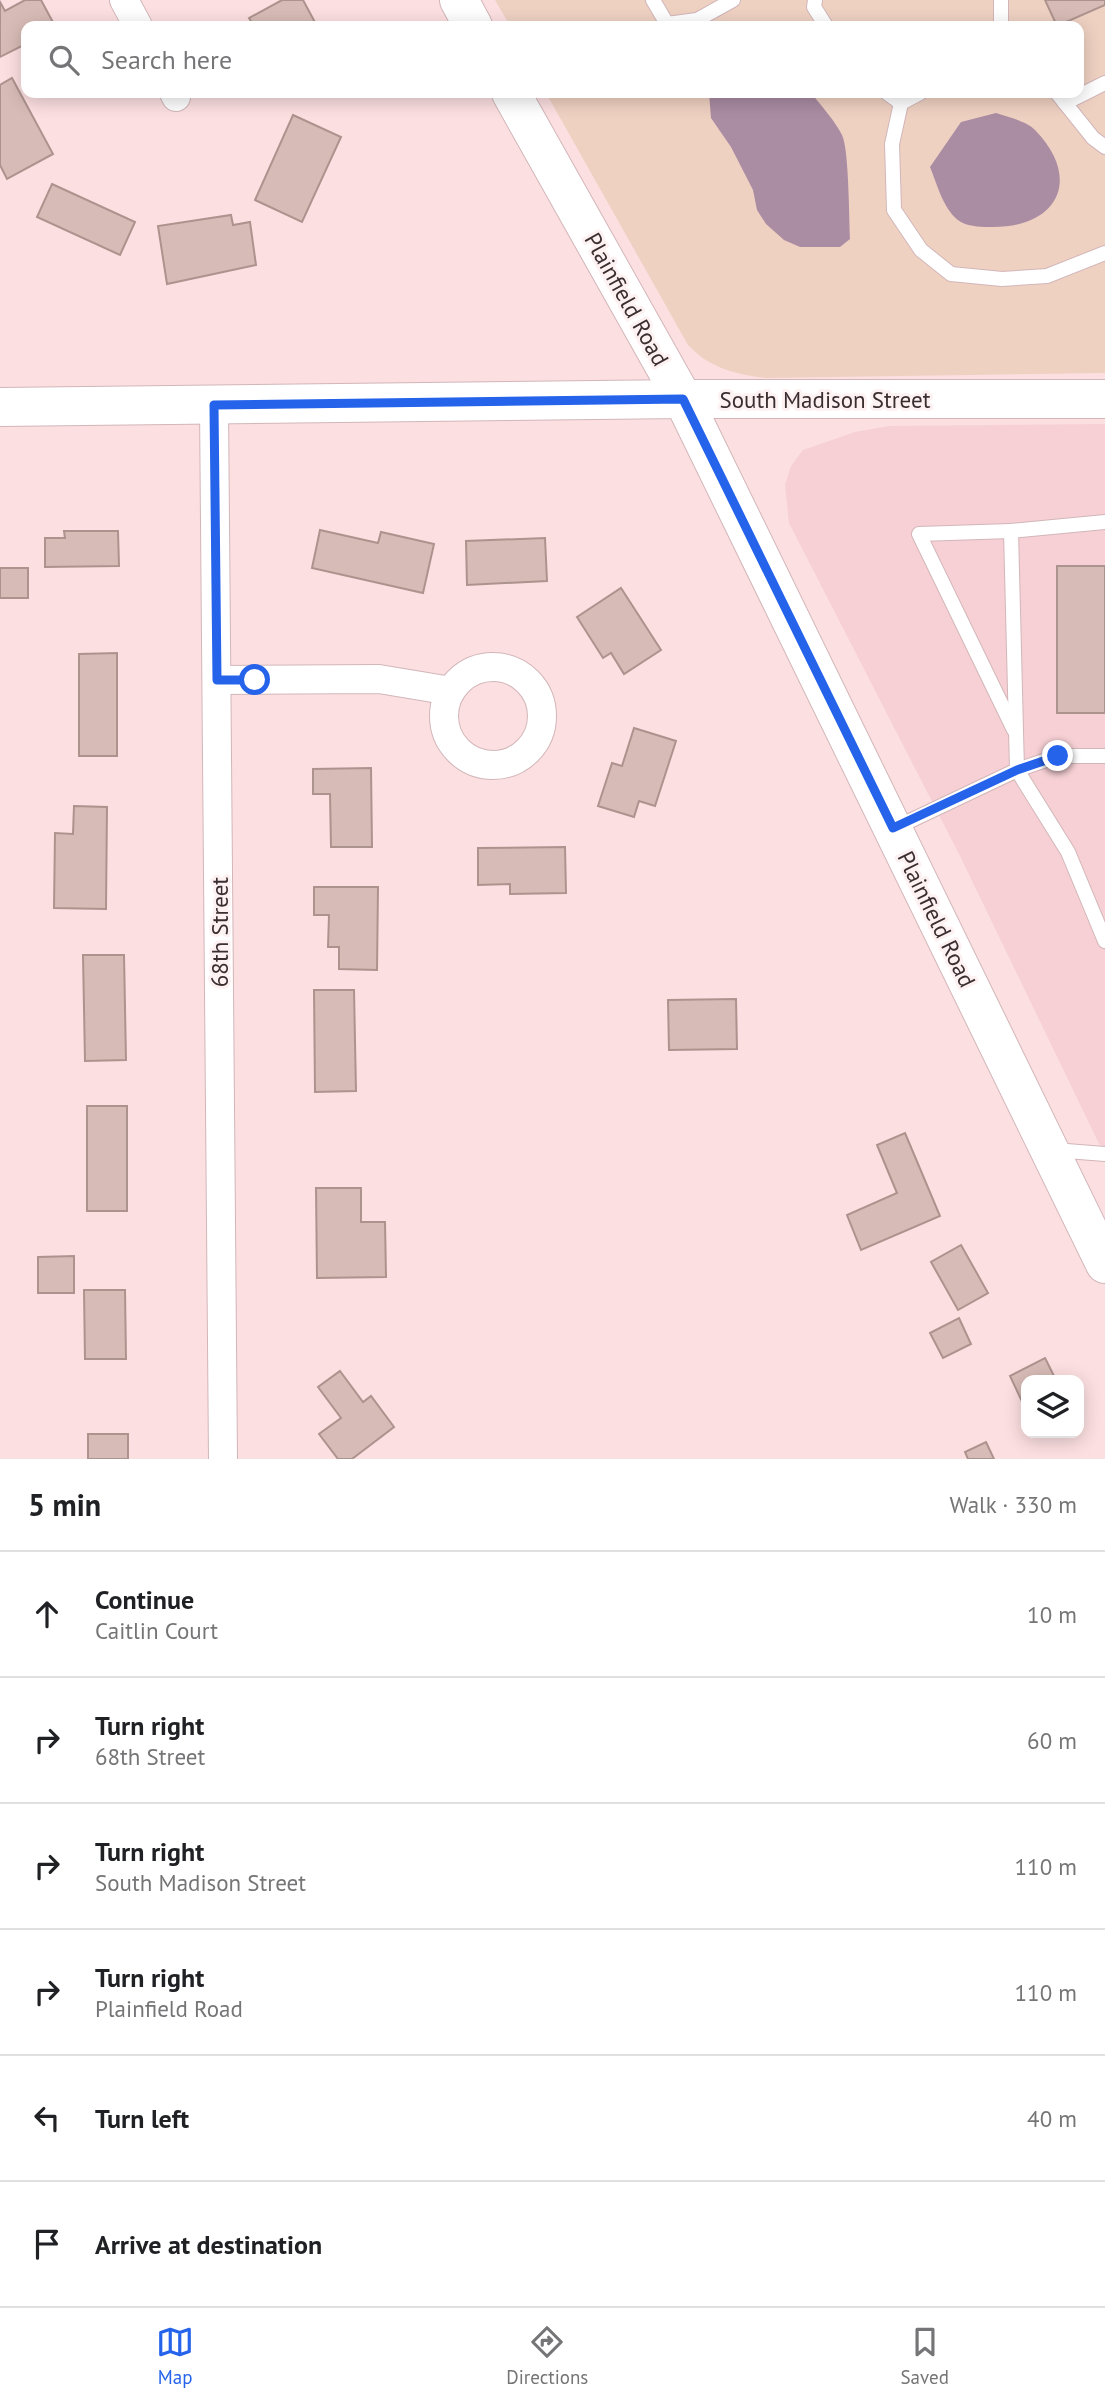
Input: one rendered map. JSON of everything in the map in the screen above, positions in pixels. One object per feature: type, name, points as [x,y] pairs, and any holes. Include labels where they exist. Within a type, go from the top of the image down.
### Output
[{"type":"main road","points":[[459,0],[470,21]]},
{"type":"main road","name":"Plainfield Road","points":[[514,98],[683,399],[1049,1150],[1087,1214],[1105,1264]]},
{"type":"main road","name":"South Madison Street","points":[[0,407],[683,399],[1105,399]]},
{"type":"street","points":[[124,0],[135,21]]},
{"type":"street","name":"68th Street","points":[[214,405],[223,1459]]},
{"type":"street","points":[[217,680],[379,679],[451,691]]},
{"type":"lane","points":[[653,0],[665,21]]},
{"type":"lane","points":[[690,21],[697,20],[732,0]]},
{"type":"lane","points":[[815,0],[814,6],[822,21]]},
{"type":"lane","points":[[1001,0],[1001,21]]},
{"type":"lane","points":[[1084,90],[1105,83]]},
{"type":"lane","points":[[894,98],[901,103]]},
{"type":"lane","points":[[910,98],[901,103],[892,144],[894,210],[921,250],[951,274],[1002,279],[1047,276],[1105,253]]},
{"type":"lane","points":[[1061,98],[1093,138],[1105,147]]},
{"type":"lane","points":[[1016,736],[919,534],[1011,531],[1105,522]]},
{"type":"lane","points":[[1011,531],[1017,770],[1068,852],[1105,941]]},
{"type":"lane","points":[[893,828],[1017,770],[1058,756],[1105,756]]},
{"type":"lane","points":[[1049,1150],[1105,1154]]},
{"type":"shaded area","points":[[495,0],[1105,0],[1105,373],[765,378],[733,372],[714,364],[688,345],[549,98],[1084,98],[1084,21],[507,21]]},
{"type":"shaded area","points":[[709,98],[815,98],[836,125],[844,143],[850,239],[840,247],[800,247],[784,240],[766,224],[757,210],[753,190],[731,147],[711,118]]},
{"type":"shaded area","points":[[996,113],[1022,122],[1035,130],[1058,165],[1060,182],[1048,209],[1034,219],[1016,225],[969,225],[950,212],[930,167],[961,122]]},
{"type":"shaded area","points":[[1105,424],[1105,1156],[960,856],[789,523],[785,485],[791,466],[803,450],[855,432],[889,426]]},
{"type":"building","points":[[25,0],[41,0],[52,21],[21,21],[21,46],[0,57],[0,2],[5,11]]},
{"type":"building","points":[[282,0],[303,0],[314,21],[251,21],[249,18]]},
{"type":"building","points":[[1045,0],[1105,0],[1105,5],[1068,21],[1055,21]]},
{"type":"building","points":[[12,78],[53,154],[7,179],[0,165],[0,85]]},
{"type":"building","points":[[293,115],[341,137],[302,222],[255,200]]},
{"type":"building","points":[[52,184],[135,222],[120,255],[37,217]]},
{"type":"building","points":[[231,215],[233,225],[250,222],[256,265],[167,284],[158,226]]},
{"type":"building","points":[[320,530],[378,543],[381,532],[434,544],[423,593],[312,568]]},
{"type":"building","points":[[64,531],[118,531],[119,566],[45,567],[45,538],[65,538]]},
{"type":"building","points":[[545,538],[547,581],[467,585],[466,541]]},
{"type":"building","points":[[1057,566],[1105,566],[1105,713],[1057,713]]},
{"type":"building","points":[[0,568],[28,568],[28,598],[0,598]]},
{"type":"building","points":[[621,588],[661,650],[624,674],[611,653],[603,658],[577,617]]},
{"type":"building","points":[[117,653],[117,756],[79,756],[79,654]]},
{"type":"building","points":[[634,728],[676,741],[655,806],[639,801],[634,817],[598,806],[612,763],[622,766]]},
{"type":"building","points":[[371,768],[372,847],[331,847],[330,794],[313,794],[313,769]]},
{"type":"building","points":[[74,806],[107,807],[106,909],[54,908],[55,833],[73,834]]},
{"type":"building","points":[[565,847],[566,893],[510,894],[510,884],[478,885],[478,848]]},
{"type":"building","points":[[314,887],[378,887],[377,970],[339,969],[339,947],[328,947],[329,915],[314,915]]},
{"type":"building","points":[[83,955],[124,955],[126,1060],[85,1061]]},
{"type":"building","points":[[314,990],[354,990],[356,1091],[315,1092]]},
{"type":"building","points":[[736,999],[737,1049],[669,1050],[668,1000]]},
{"type":"building","points":[[87,1106],[127,1106],[127,1211],[87,1211]]},
{"type":"building","points":[[905,1133],[940,1216],[861,1250],[847,1215],[897,1193],[877,1145]]},
{"type":"building","points":[[316,1188],[361,1188],[361,1222],[385,1222],[386,1277],[317,1278]]},
{"type":"building","points":[[961,1245],[988,1293],[958,1310],[931,1262]]},
{"type":"building","points":[[74,1256],[74,1293],[38,1293],[38,1257]]},
{"type":"building","points":[[84,1290],[125,1290],[126,1359],[85,1359]]},
{"type":"building","points":[[959,1318],[971,1344],[943,1358],[930,1333]]},
{"type":"building","points":[[1045,1358],[1054,1375],[1021,1375],[1021,1399],[1010,1376]]},
{"type":"building","points":[[340,1371],[363,1402],[371,1396],[394,1427],[352,1459],[338,1459],[319,1434],[341,1418],[318,1387]]},
{"type":"building","points":[[88,1434],[128,1434],[128,1459],[88,1459]]},
{"type":"building","points":[[986,1442],[994,1459],[968,1459],[965,1452]]},
{"type":"route","points":[[255,680],[217,680],[214,405],[683,399],[893,828],[1017,770],[1058,756]]}]
